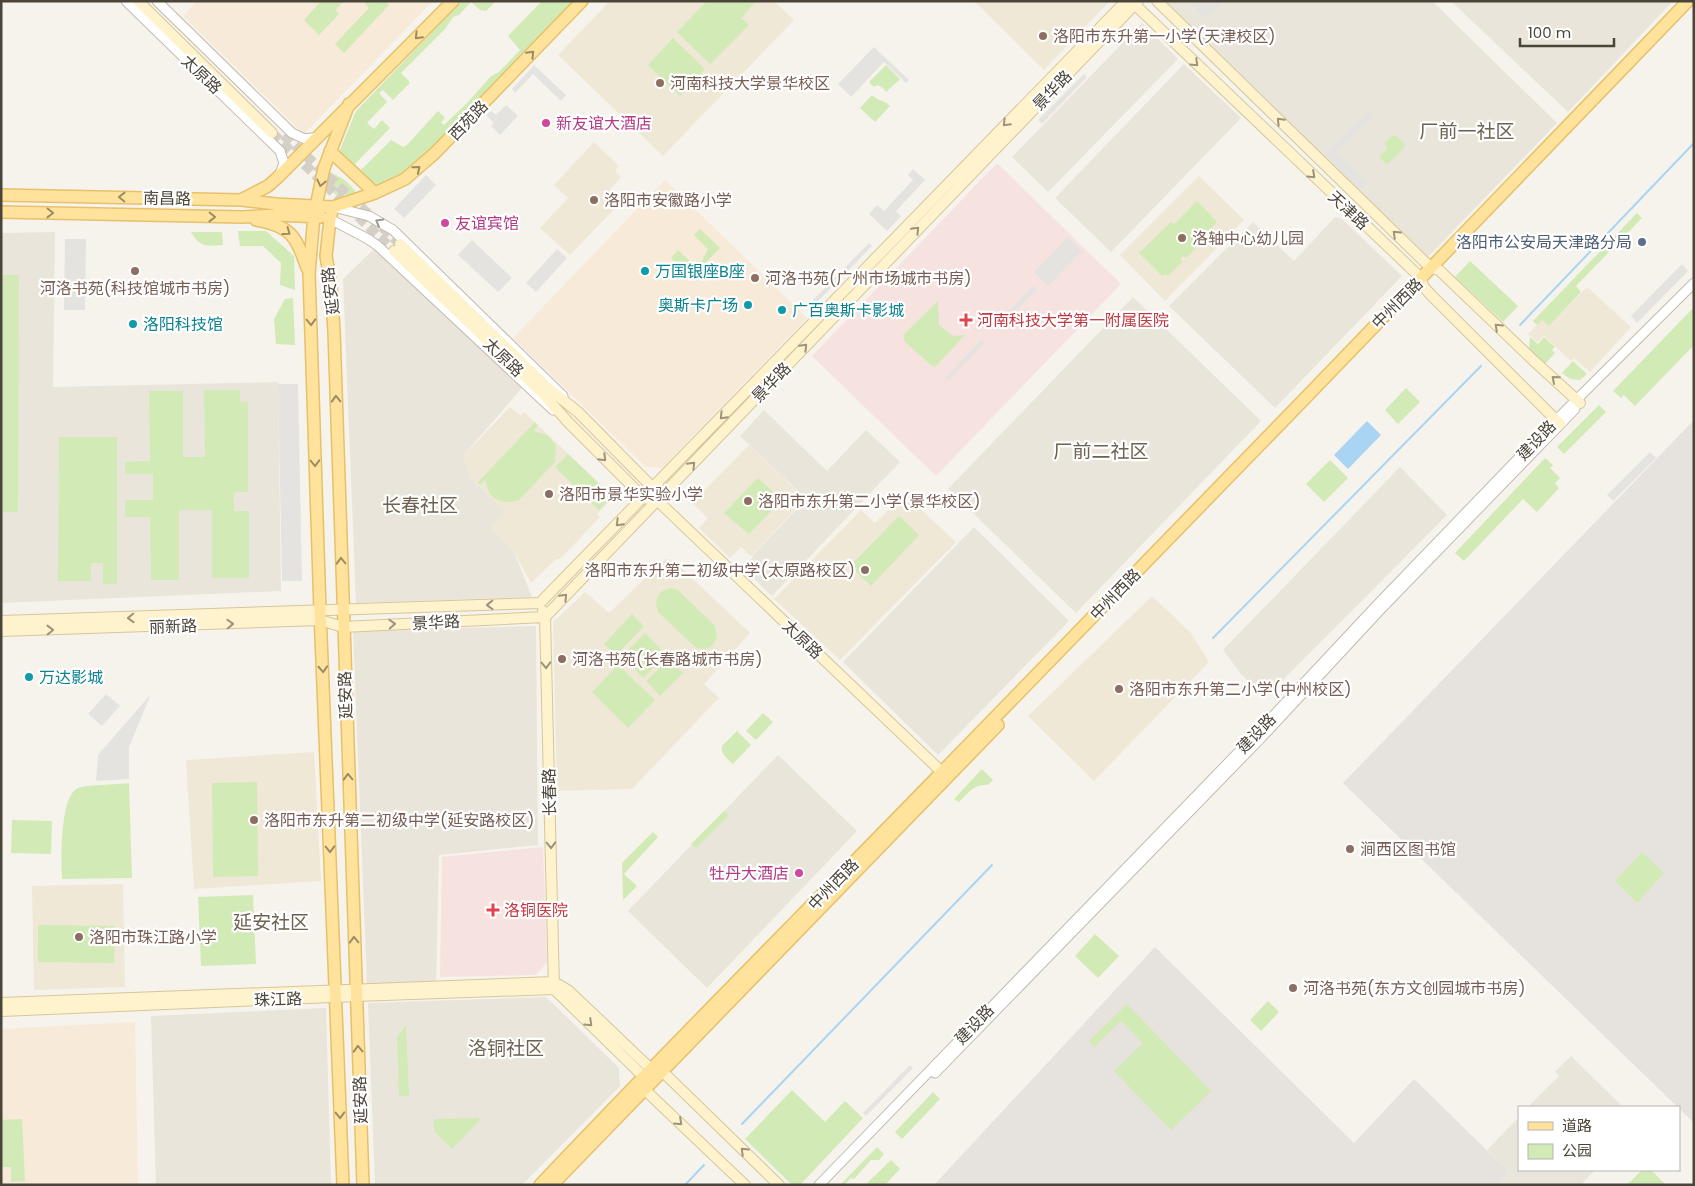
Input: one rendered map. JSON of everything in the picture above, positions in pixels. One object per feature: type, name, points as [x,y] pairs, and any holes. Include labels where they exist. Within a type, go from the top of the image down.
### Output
[{"type":"main road","name":"太原路","points":[[138,1],[274,130],[147,1]]},
{"type":"main road","points":[[237,200],[268,186],[280,175],[453,1]]},
{"type":"main road","name":"西苑路","points":[[333,207],[375,193],[405,180],[435,154],[582,1]]},
{"type":"main road","name":"天津路","points":[[1157,1],[1435,269],[1578,401]]},
{"type":"main road","name":"中州西路","points":[[1435,269],[1688,1]]},
{"type":"main road","name":"天津路","points":[[1133,2],[1422,282],[1558,422]]},
{"type":"main road","name":"景华路","points":[[343,610],[540,604],[987,143],[1133,2]]},
{"type":"main road","name":"景华路","points":[[343,627],[545,617],[1133,2]]},
{"type":"main road","name":"中州西路","points":[[540,1185],[1088,631],[1422,282],[1694,4]]},
{"type":"main road","name":"延安路","points":[[343,1185],[320,616],[309,273],[315,211],[324,168],[349,104]]},
{"type":"main road","points":[[330,151],[375,193]]},
{"type":"main road","name":"南昌路","points":[[1,195],[237,200],[315,211],[330,220]]},
{"type":"main road","points":[[237,200],[243,202],[247,211],[237,217]]},
{"type":"main road","name":"延安路","points":[[333,207],[326,256],[331,285],[334,331],[363,1185]]},
{"type":"main road","name":"南昌路","points":[[1,212],[237,217],[315,211],[333,207]]},
{"type":"main road","points":[[237,217],[278,225],[292,235],[299,246],[309,273]]},
{"type":"main road","name":"太原路","points":[[644,498],[397,248],[548,388],[578,412],[653,488],[658,500],[945,775]]},
{"type":"main road","points":[[309,286],[312,280],[321,276],[326,278],[331,285]]},
{"type":"main road","points":[[644,498],[658,500]]},
{"type":"main road","name":"长春路","points":[[540,604],[545,617],[554,986]]},
{"type":"main road","name":"丽新路","points":[[1,631],[320,616],[343,610]]},
{"type":"main road","name":"丽新路","points":[[1,621],[320,616],[343,627]]},
{"type":"main road","points":[[554,986],[569,991],[652,1073],[779,1185]]},
{"type":"main road","name":"珠江路","points":[[1,1010],[356,992],[554,986]]},
{"type":"main road","name":"珠江路","points":[[1,1003],[336,993]]},
{"type":"main road","points":[[652,1073],[644,1089],[745,1185]]},
{"type":"main road","name":"中州西路","points":[[552,1185],[644,1089],[652,1073]]},
{"type":"street","name":"太原路","points":[[126,1],[280,151],[284,163],[280,175]]},
{"type":"street","name":"太原路","points":[[157,1],[292,133],[305,139],[318,137]]},
{"type":"street","points":[[333,207],[369,216],[393,230],[552,383],[578,412]]},
{"type":"street","points":[[330,220],[368,238],[378,246],[539,398],[569,423]]},
{"type":"street","name":"建设路","points":[[827,1185],[1262,737],[1558,422],[1694,283]]},
{"type":"street","name":"建设路","points":[[1578,401],[1694,290]]},
{"type":"street","name":"建设路","points":[[819,1185],[1260,730],[1377,604],[1558,422]]},
{"type":"shaded area","points":[[197,1],[433,1],[304,134],[183,16]]},
{"type":"shaded area","name":"河南科技大学景华校区","points":[[610,1],[774,1],[794,20],[663,156],[558,55]]},
{"type":"shaded area","name":"洛阳市东升第一小学(天津校区)","points":[[974,1],[1110,1],[1044,70]]},
{"type":"shaded area","points":[[1162,1],[1432,1],[1557,123],[1427,258]]},
{"type":"shaded area","points":[[1187,1],[1223,1],[1206,19]]},
{"type":"shaded area","points":[[1451,1],[1673,1],[1568,112]]},
{"type":"shaded area","points":[[1142,23],[1178,59],[1048,192],[1012,157]]},
{"type":"shaded area","points":[[874,47],[909,80],[906,83],[884,62],[851,97],[838,84]]},
{"type":"shaded area","points":[[1184,64],[1241,118],[1111,252],[1055,198]]},
{"type":"shaded area","points":[[534,65],[566,95],[561,101],[533,74],[515,93],[512,89]]},
{"type":"shaded area","points":[[1084,74],[1087,77],[1042,124],[1038,120]]},
{"type":"shaded area","points":[[506,105],[518,116],[500,135],[491,126],[494,123],[486,115],[491,111],[496,115]]},
{"type":"shaded area","points":[[1371,113],[1374,115],[1337,152],[1368,183],[1361,191],[1325,155],[1366,114]]},
{"type":"shaded area","name":"洛阳市安徽路小学","points":[[594,142],[619,166],[615,171],[621,177],[610,189],[622,201],[570,255],[540,228],[568,198],[554,185]]},
{"type":"shaded area","name":"河南科技大学第一附属医院","points":[[997,163],[1121,284],[936,476],[812,356]]},
{"type":"shaded area","points":[[913,169],[925,180],[896,211],[901,216],[887,231],[869,214],[877,205],[884,211],[913,180],[908,175]]},
{"type":"shaded area","points":[[426,175],[436,185],[404,218],[394,209]]},
{"type":"shaded area","name":"洛轴中心幼儿园","points":[[1199,176],[1244,220],[1165,301],[1120,255]]},
{"type":"shaded area","points":[[665,180],[807,318],[662,468],[646,467],[513,338]]},
{"type":"shaded area","points":[[1335,217],[1342,219],[1402,276],[1275,408],[1169,306],[1253,222],[1294,261]]},
{"type":"shaded area","points":[[55,232],[53,387],[278,382],[281,591],[1,603],[1,233]]},
{"type":"shaded area","points":[[1068,237],[1082,251],[1048,286],[1034,272]]},
{"type":"shaded area","points":[[65,239],[86,239],[85,310],[64,310]]},
{"type":"shaded area","points":[[472,240],[512,278],[498,292],[458,255]]},
{"type":"shaded area","points":[[869,243],[872,246],[814,305],[811,302]]},
{"type":"shaded area","points":[[374,249],[522,388],[463,456],[471,478],[506,512],[491,527],[514,552],[532,597],[356,603],[343,279]]},
{"type":"shaded area","points":[[557,249],[567,258],[536,292],[526,283]]},
{"type":"shaded area","points":[[1682,264],[1688,271],[1637,323],[1631,316]]},
{"type":"shaded area","points":[[1033,286],[1037,289],[998,329],[994,325]]},
{"type":"shaded area","points":[[1587,287],[1631,327],[1590,372],[1574,358],[1571,361],[1544,336],[1537,342],[1528,334],[1542,320],[1549,326]]},
{"type":"shaded area","points":[[1133,297],[1261,421],[1076,613],[948,489]]},
{"type":"shaded area","points":[[981,340],[985,343],[948,381],[945,378]]},
{"type":"shaded area","points":[[278,384],[298,384],[302,581],[282,581]]},
{"type":"shaded area","name":"洛阳市景华实验小学","points":[[510,407],[521,416],[524,412],[614,497],[597,514],[600,517],[560,559],[556,559],[531,583],[514,552],[491,527],[506,512],[471,478],[463,456]]},
{"type":"shaded area","points":[[764,410],[827,471],[866,430],[900,462],[772,596],[743,568],[806,499],[740,436]]},
{"type":"shaded area","points":[[1694,420],[1694,1123],[1680,1109],[1680,1106],[1676,1106],[1343,783]]},
{"type":"shaded area","name":"洛阳市东升第二小学(景华校区)","points":[[749,445],[805,499],[751,556],[741,547],[730,558],[699,528],[708,518],[692,503]]},
{"type":"shaded area","points":[[1650,452],[1656,458],[1613,501],[1607,495]]},
{"type":"shaded area","points":[[1400,467],[1447,515],[1265,698],[1242,675],[1223,650]]},
{"type":"shaded area","name":"洛阳市东升第二初级中学(太原路校区)","points":[[904,494],[956,542],[840,660],[774,599],[861,510],[875,523]]},
{"type":"shaded area","points":[[974,527],[1069,621],[938,755],[843,662]]},
{"type":"shaded area","points":[[665,559],[673,560],[750,633],[704,684],[719,698],[632,789],[557,791],[553,622],[585,592],[609,613]]},
{"type":"shaded area","name":"洛阳市东升第二小学(中州校区)","points":[[1152,596],[1191,633],[1209,662],[1094,781],[1028,716]]},
{"type":"shaded area","points":[[536,626],[538,845],[439,855],[436,982],[367,984],[353,631]]},
{"type":"shaded area","points":[[106,694],[120,706],[102,726],[88,714]]},
{"type":"shaded area","points":[[151,694],[129,747],[129,779],[96,781],[98,755]]},
{"type":"shaded area","name":"洛阳市东升第二初级中学(延安路校区)","points":[[314,752],[321,881],[194,889],[186,760]]},
{"type":"shaded area","points":[[778,755],[857,831],[707,988],[628,911]]},
{"type":"shaded area","name":"洛铜医院","points":[[543,847],[547,963],[535,975],[440,977],[442,857]]},
{"type":"shaded area","name":"洛阳市珠江路小学","points":[[123,884],[125,987],[34,990],[32,886]]},
{"type":"shaded area","points":[[1155,947],[1354,1143],[1414,1079],[1509,1172],[1498,1185],[934,1185]]},
{"type":"shaded area","points":[[546,997],[619,1068],[620,1086],[522,1185],[375,1185],[368,1003]]},
{"type":"shaded area","points":[[326,1008],[331,1185],[156,1185],[151,1016]]},
{"type":"shaded area","points":[[135,1022],[138,1185],[1,1185],[1,1029]]},
{"type":"shaded area","points":[[1571,1056],[1622,1106],[1529,1106],[1559,1076],[1555,1072]]},
{"type":"shaded area","points":[[910,1065],[913,1068],[866,1116],[863,1113]]},
{"type":"shaded area","points":[[1518,1118],[1518,1171],[1594,1171],[1581,1185],[1498,1185],[1509,1172],[1487,1150]]},
{"type":"green space","points":[[321,1],[344,1],[335,10],[339,14],[319,35],[304,20]]},
{"type":"green space","points":[[363,1],[385,1],[389,5],[344,53],[335,44],[369,8]]},
{"type":"green space","points":[[462,1],[496,1],[486,11],[480,10],[471,2],[459,15],[453,17],[445,29],[401,73],[409,81],[409,84],[393,100],[383,90],[379,93],[387,102],[367,123],[374,129],[382,120],[390,128],[355,164],[361,170],[391,140],[403,147],[407,145],[438,111],[445,118],[441,122],[444,125],[491,76],[499,72],[520,50],[508,36],[542,1],[574,1],[412,168],[375,186],[339,152],[356,111]]},
{"type":"green space","points":[[703,1],[756,1],[741,18],[749,25],[710,64],[677,32],[705,3]]},
{"type":"green space","points":[[673,38],[705,69],[680,96],[648,65]]},
{"type":"green space","points":[[886,65],[900,79],[886,92],[882,87],[877,85],[874,87],[869,82]]},
{"type":"green space","points":[[872,95],[890,106],[875,122],[860,108]]},
{"type":"green space","points":[[1392,136],[1396,136],[1405,144],[1404,148],[1387,165],[1379,157],[1388,148],[1384,144]]},
{"type":"green space","points":[[327,172],[344,180],[356,193],[338,196],[329,189]]},
{"type":"green space","points":[[1197,201],[1217,222],[1194,245],[1196,248],[1186,258],[1183,256],[1180,259],[1182,262],[1168,276],[1165,274],[1162,276],[1139,253],[1171,222],[1174,224]]},
{"type":"green space","points":[[1637,213],[1642,218],[1576,286],[1581,292],[1549,326],[1542,320],[1537,325],[1533,321]]},
{"type":"green space","points":[[700,229],[720,248],[691,278],[671,258],[678,250],[693,264],[697,261],[702,261],[708,249],[694,235]]},
{"type":"green space","points":[[238,231],[266,231],[294,256],[295,290],[280,285],[281,263],[263,246],[240,246]]},
{"type":"green space","points":[[191,232],[222,232],[223,245],[204,245]]},
{"type":"green space","points":[[1470,261],[1518,306],[1503,322],[1455,277]]},
{"type":"green space","points":[[1,275],[19,275],[18,512],[1,512]]},
{"type":"green space","points":[[293,298],[295,345],[276,344],[274,319],[285,299]]},
{"type":"green space","points":[[938,301],[939,325],[953,336],[965,335],[933,367],[905,342],[903,335]]},
{"type":"green space","points":[[1694,307],[1694,345],[1635,406],[1624,395],[1621,398],[1613,391]]},
{"type":"green space","points":[[1530,337],[1538,344],[1544,337],[1555,347],[1552,350],[1555,353],[1544,365],[1529,349]]},
{"type":"green space","points":[[1573,361],[1587,374],[1580,380],[1570,379],[1562,373]]},
{"type":"green space","points":[[1406,388],[1420,402],[1398,424],[1385,410]]},
{"type":"green space","points":[[204,390],[240,390],[240,402],[248,402],[248,492],[234,492],[234,511],[249,511],[249,578],[212,578],[212,510],[179,510],[179,580],[151,580],[150,517],[125,517],[125,500],[153,500],[153,474],[125,474],[125,462],[150,461],[149,391],[183,391],[183,457],[205,457]]},
{"type":"green space","points":[[1599,405],[1606,412],[1564,454],[1557,447]]},
{"type":"green space","points":[[535,422],[538,425],[534,431],[547,435],[556,445],[555,462],[519,500],[507,502],[497,499],[489,492],[486,479],[480,485],[478,482]]},
{"type":"green space","points":[[59,437],[117,437],[117,584],[103,584],[103,563],[91,563],[91,581],[58,581]]},
{"type":"green space","points":[[568,454],[612,496],[599,510],[555,467]]},
{"type":"green space","points":[[1545,458],[1553,465],[1550,468],[1560,478],[1555,483],[1559,488],[1537,512],[1523,499],[1464,561],[1455,553]]},
{"type":"green space","points":[[1330,460],[1348,478],[1324,502],[1306,484]]},
{"type":"green space","points":[[758,478],[782,500],[749,534],[724,513]]},
{"type":"green space","points":[[899,516],[919,535],[871,586],[850,566]]},
{"type":"green space","points":[[671,588],[678,590],[715,626],[717,638],[710,648],[696,648],[658,612],[656,604],[658,597],[662,591]]},
{"type":"green space","points":[[632,614],[644,626],[616,655],[604,644]]},
{"type":"green space","points":[[645,633],[666,655],[643,678],[622,656]]},
{"type":"green space","points":[[669,659],[683,673],[660,696],[646,681]]},
{"type":"green space","points":[[618,665],[655,700],[628,728],[592,692]]},
{"type":"green space","points":[[763,713],[773,722],[756,740],[746,731]]},
{"type":"green space","points":[[737,731],[751,745],[733,764],[723,754],[722,746]]},
{"type":"green space","points":[[982,769],[993,780],[988,785],[975,787],[959,802],[954,799]]},
{"type":"green space","points":[[257,782],[258,876],[213,877],[212,783]]},
{"type":"green space","points":[[129,783],[132,878],[62,879],[64,818],[71,795],[80,787]]},
{"type":"green space","points":[[724,811],[729,815],[696,848],[691,844]]},
{"type":"green space","points":[[12,820],[52,821],[51,854],[11,853]]},
{"type":"green space","points":[[653,832],[658,837],[624,874],[637,886],[623,900],[622,863]]},
{"type":"green space","points":[[1642,852],[1664,873],[1637,903],[1615,881]]},
{"type":"green space","points":[[253,895],[256,964],[201,966],[198,897]]},
{"type":"green space","points":[[38,925],[115,926],[114,963],[38,962]]},
{"type":"green space","points":[[1095,934],[1119,956],[1098,978],[1075,956]]},
{"type":"green space","points":[[1268,1001],[1279,1012],[1261,1031],[1250,1020]]},
{"type":"green space","points":[[1127,1004],[1211,1091],[1171,1130],[1114,1071],[1143,1043],[1121,1021],[1094,1047],[1089,1041]]},
{"type":"green space","points":[[406,1025],[409,1096],[399,1096],[397,1037]]},
{"type":"green space","points":[[792,1090],[825,1122],[845,1101],[863,1118],[800,1185],[792,1185],[745,1139]]},
{"type":"green space","points":[[933,1092],[940,1099],[902,1139],[895,1132]]},
{"type":"green space","points":[[478,1118],[480,1120],[452,1149],[434,1131],[434,1119]]},
{"type":"green space","points":[[22,1119],[25,1181],[11,1182],[11,1167],[1,1167],[1,1120]]},
{"type":"green space","points":[[877,1147],[884,1154],[879,1160],[871,1160],[854,1179],[851,1178],[844,1185],[840,1185]]},
{"type":"green space","points":[[891,1160],[900,1169],[885,1185],[865,1185]]},
{"type":"green space","points":[[1641,1171],[1652,1171],[1665,1184],[1627,1185]]},
{"type":"water","points":[[1367,421],[1381,435],[1348,469],[1334,455]]},
{"type":"waterway","points":[[1520,325],[1694,143]]},
{"type":"waterway","points":[[1213,638],[1481,366]]},
{"type":"waterway","points":[[742,1124],[992,865]]},
{"type":"waterway","points":[[685,1185],[704,1165]]},
{"type":"tunnel","points":[[272,133],[394,251]]},
{"type":"tunnel","points":[[284,135],[400,244]]},
{"type":"place","name":"洛阳市东升第一小学(天津校区)","points":[[1043,36]]},
{"type":"place","name":"河南科技大学景华校区","points":[[660,83]]},
{"type":"place","name":"新友谊大酒店","points":[[546,123]]},
{"type":"place","name":"洛阳市安徽路小学","points":[[594,200]]},
{"type":"place","name":"友谊宾馆","points":[[445,223]]},
{"type":"place","name":"洛轴中心幼儿园","points":[[1182,238]]},
{"type":"place","name":"洛阳市公安局天津路分局","points":[[1642,242]]},
{"type":"place","name":"河洛书苑(科技馆城市书房)","points":[[135,271]]},
{"type":"place","name":"万国银座B座","points":[[645,271]]},
{"type":"place","name":"河洛书苑(广州市场城市书房)","points":[[755,278]]},
{"type":"place","name":"奥斯卡广场","points":[[748,305]]},
{"type":"place","name":"广百奥斯卡影城","points":[[782,310]]},
{"type":"place","name":"河南科技大学第一附属医院","points":[[966,320]]},
{"type":"place","name":"洛阳科技馆","points":[[133,324]]},
{"type":"place","name":"洛阳市景华实验小学","points":[[549,494]]},
{"type":"place","name":"洛阳市东升第二小学(景华校区)","points":[[748,501]]},
{"type":"place","name":"洛阳市东升第二初级中学(太原路校区)","points":[[865,570]]},
{"type":"place","name":"河洛书苑(长春路城市书房)","points":[[562,659]]},
{"type":"place","name":"万达影城","points":[[29,677]]},
{"type":"place","name":"洛阳市东升第二小学(中州校区)","points":[[1119,689]]},
{"type":"place","name":"洛阳市东升第二初级中学(延安路校区)","points":[[254,820]]},
{"type":"place","name":"涧西区图书馆","points":[[1350,849]]},
{"type":"place","name":"牡丹大酒店","points":[[799,873]]},
{"type":"place","name":"洛铜医院","points":[[493,910]]},
{"type":"place","name":"洛阳市珠江路小学","points":[[79,937]]},
{"type":"place","name":"河洛书苑(东方文创园城市书房)","points":[[1293,988]]},
{"type":"district","name":"厂前一社区","points":[[1467,131]]},
{"type":"district","name":"厂前二社区","points":[[1101,451]]},
{"type":"district","name":"长春社区","points":[[420,505]]},
{"type":"district","name":"延安社区","points":[[271,922]]},
{"type":"district","name":"洛铜社区","points":[[506,1048]]}]
